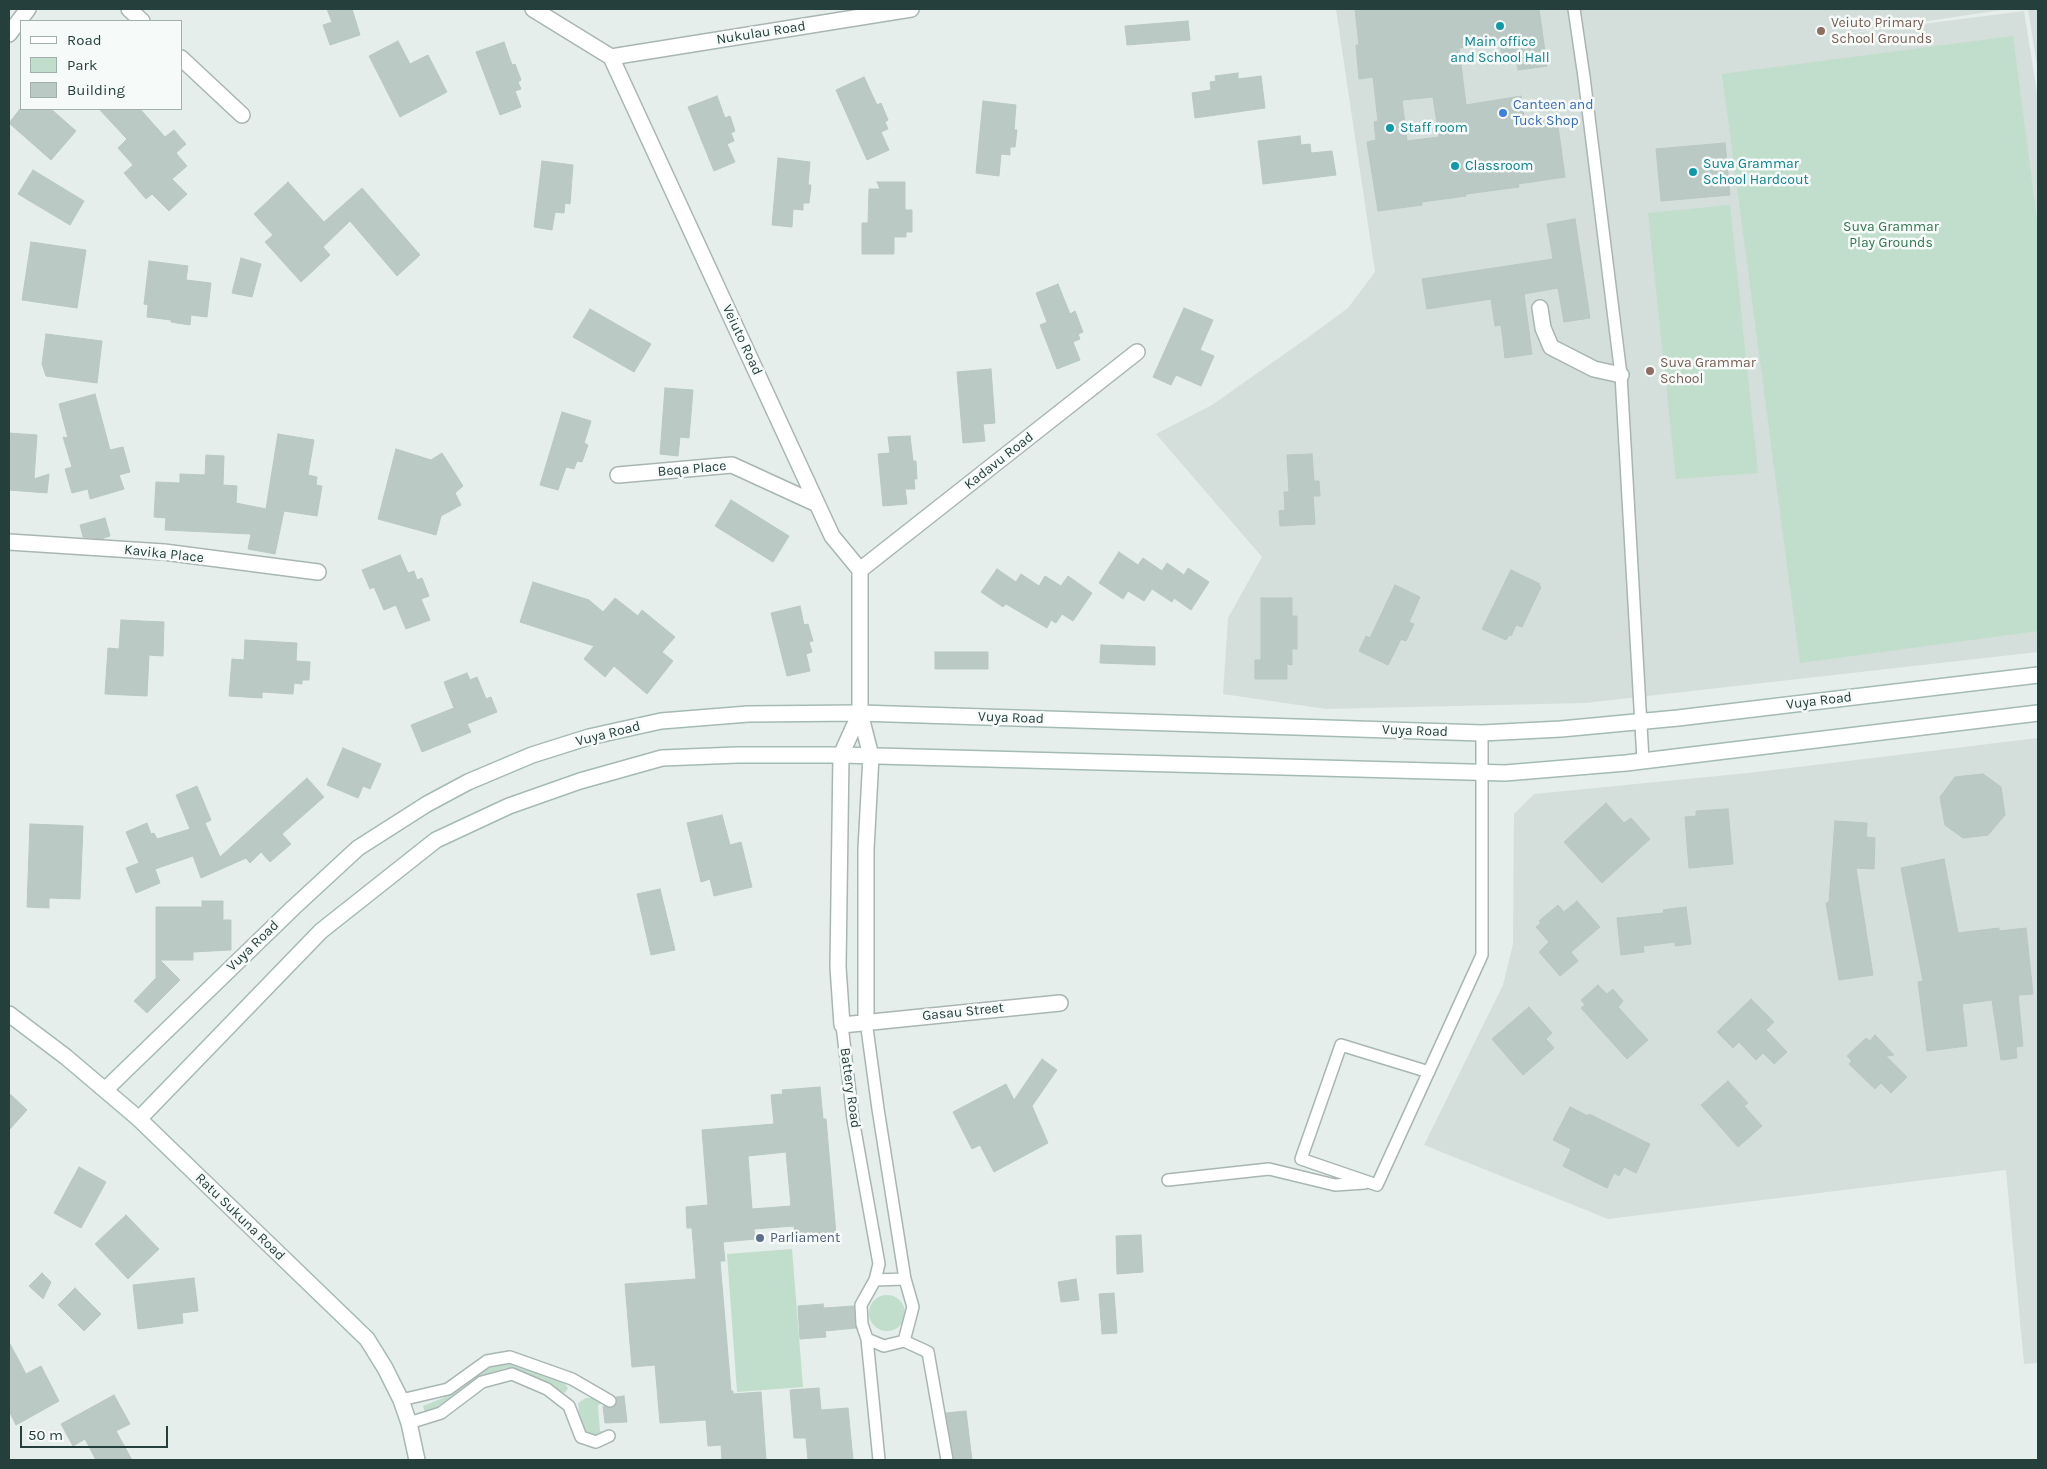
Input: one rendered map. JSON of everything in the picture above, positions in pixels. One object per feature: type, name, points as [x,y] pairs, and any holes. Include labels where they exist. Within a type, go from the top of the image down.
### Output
[{"type":"main road","points":[[9,34],[28,9]]},
{"type":"main road","points":[[129,9],[141,20]]},
{"type":"main road","points":[[533,9],[611,57]]},
{"type":"main road","name":"Nukulau Road","points":[[611,57],[878,11],[911,9]]},
{"type":"main road","name":"Veiuto Road","points":[[611,57],[832,536],[860,570]]},
{"type":"main road","points":[[182,59],[242,115]]},
{"type":"main road","points":[[1540,308],[1543,328],[1551,346],[1594,368],[1621,375]]},
{"type":"main road","name":"Kadavu Road","points":[[860,570],[1137,352]]},
{"type":"main road","name":"Beqa Place","points":[[618,475],[732,465],[817,504]]},
{"type":"main road","name":"Kavika Place","points":[[9,542],[164,552],[318,572]]},
{"type":"main road","points":[[860,570],[860,713]]},
{"type":"main road","name":"Vuya Road","points":[[105,1090],[293,908],[358,848],[426,804],[468,782],[532,755],[589,737],[661,721],[748,714],[860,713],[1482,733],[1641,722],[2038,675]]},
{"type":"main road","name":"Battery Road","points":[[842,1025],[838,967],[841,755],[860,713]]},
{"type":"main road","name":"Battery Road","points":[[860,713],[871,756],[866,849],[866,1021]]},
{"type":"main road","points":[[139,1119],[321,931],[436,840],[509,806],[580,781],[662,758],[737,755],[841,755],[1504,773],[1643,760],[2038,713]]},
{"type":"main road","name":"Gasau Street","points":[[842,1025],[1060,1002]]},
{"type":"main road","name":"Ratu Sukuna Road","points":[[9,1014],[139,1119],[367,1339],[386,1368],[401,1400],[409,1423],[417,1460]]},
{"type":"lane","points":[[1574,9],[1586,87],[1621,375],[1643,760]]},
{"type":"lane","points":[[1429,1072],[1341,1044],[1301,1159],[1377,1185],[1429,1072],[1482,955],[1482,733]]},
{"type":"lane","name":"Battery Road","points":[[866,1021],[905,1279],[913,1307],[904,1341]]},
{"type":"lane","name":"Battery Road","points":[[842,1025],[853,1119],[879,1264],[875,1280],[861,1305],[862,1324],[867,1339],[879,1460]]},
{"type":"lane","points":[[1168,1180],[1269,1169],[1334,1185],[1370,1182]]},
{"type":"lane","points":[[875,1280],[905,1279]]},
{"type":"lane","points":[[867,1339],[884,1346],[904,1341],[928,1352],[947,1460]]},
{"type":"lane","points":[[401,1400],[448,1388],[487,1361],[510,1357],[572,1379],[610,1401]]},
{"type":"lane","points":[[409,1423],[441,1413],[482,1382],[512,1374],[547,1389],[569,1406],[581,1437],[596,1442],[609,1436]]},
{"type":"shaded area","name":"Suva Grammar School","points":[[1336,9],[2008,9],[1814,38],[2024,11],[2038,99],[2038,652],[1585,703],[1326,709],[1223,694],[1228,618],[1262,557],[1156,434],[1212,405],[1348,308],[1375,272]]},
{"type":"shaded area","points":[[2028,9],[2038,9],[2038,72]]},
{"type":"shaded area","points":[[2038,738],[2038,1363],[2024,1364],[2006,1170],[1608,1219],[1424,1145],[1503,985],[1513,944],[1514,814],[1534,794],[1748,773]]},
{"type":"green space","name":"Suva Grammar Play Grounds","points":[[2013,36],[2038,228],[2038,631],[1800,663],[1722,74]]},
{"type":"green space","points":[[1730,205],[1758,473],[1676,479],[1648,213]]},
{"type":"green space","points":[[792,1249],[803,1387],[737,1392],[727,1254]]},
{"type":"green space","points":[[887,1295],[894,1296],[900,1300],[904,1306],[904,1320],[900,1326],[894,1330],[887,1331],[880,1330],[874,1326],[870,1320],[869,1313],[870,1306],[874,1300],[880,1296]]},
{"type":"green space","points":[[507,1361],[565,1384],[568,1388],[565,1393],[506,1368],[482,1375],[439,1408],[425,1412],[423,1406],[443,1398],[477,1372]]},
{"type":"green space","points":[[586,1398],[596,1398],[602,1403],[598,1405],[600,1431],[604,1431],[598,1435],[589,1436],[581,1429],[578,1403]]},
{"type":"building","points":[[327,9],[352,9],[360,35],[330,45],[323,25],[332,22]]},
{"type":"building","points":[[1355,9],[1539,9],[1547,66],[1518,70],[1516,54],[1502,56],[1500,43],[1459,48],[1466,105],[1521,96],[1525,124],[1557,119],[1565,177],[1518,184],[1519,187],[1422,202],[1422,205],[1378,211],[1367,142],[1376,140],[1374,122],[1378,121],[1373,77],[1359,79],[1356,45],[1359,45]],"holes":[[[1433,97],[1439,137],[1407,141],[1402,100]]]},
{"type":"building","points":[[1188,21],[1190,40],[1127,45],[1125,26]]},
{"type":"building","points":[[398,41],[410,64],[428,55],[447,92],[400,117],[369,56]]},
{"type":"building","points":[[504,42],[512,65],[515,64],[521,80],[518,82],[521,89],[515,91],[521,107],[500,115],[476,52]]},
{"type":"building","points":[[1238,73],[1238,79],[1261,76],[1265,108],[1195,118],[1192,93],[1211,90],[1210,82],[1216,81],[1215,76]]},
{"type":"building","points":[[864,77],[877,105],[881,103],[888,120],[885,122],[888,129],[881,132],[889,150],[867,160],[836,90]]},
{"type":"building","points":[[717,96],[725,118],[730,116],[735,131],[731,133],[734,141],[727,144],[735,162],[714,171],[688,107]]},
{"type":"building","points":[[983,101],[1016,105],[1014,130],[1017,130],[1015,147],[1010,147],[1010,155],[1001,154],[999,176],[976,173]]},
{"type":"building","points":[[20,109],[52,110],[76,131],[51,160],[9,123]]},
{"type":"building","points":[[100,110],[141,110],[165,137],[174,130],[186,144],[176,153],[187,166],[172,179],[187,194],[169,211],[152,194],[146,199],[124,173],[133,165],[118,148],[127,139]]},
{"type":"building","points":[[1300,136],[1301,145],[1310,144],[1311,153],[1332,151],[1336,175],[1263,184],[1258,141]]},
{"type":"building","name":"Suva Grammar School Hardcout","points":[[1725,143],[1730,195],[1661,201],[1656,149]]},
{"type":"building","points":[[778,158],[810,162],[808,185],[811,185],[809,203],[803,203],[803,210],[793,209],[792,227],[772,225]]},
{"type":"building","points":[[542,161],[573,165],[570,204],[565,203],[564,213],[555,212],[552,230],[534,227]]},
{"type":"building","points":[[33,170],[84,201],[70,225],[18,194]]},
{"type":"building","points":[[288,182],[324,222],[362,188],[420,255],[397,276],[350,221],[323,247],[330,255],[301,282],[265,242],[273,235],[254,214]]},
{"type":"building","points":[[877,182],[905,182],[905,210],[912,210],[912,232],[906,232],[906,237],[894,237],[894,254],[862,254],[862,223],[868,223],[869,189],[880,189]]},
{"type":"building","points":[[1575,219],[1590,318],[1564,322],[1558,288],[1524,294],[1532,354],[1505,358],[1501,325],[1495,326],[1491,299],[1427,309],[1422,279],[1553,259],[1547,224]]},
{"type":"building","points":[[31,242],[86,250],[77,308],[22,300]]},
{"type":"building","points":[[241,258],[261,264],[252,297],[232,293]]},
{"type":"building","points":[[149,261],[188,266],[186,280],[211,283],[207,317],[191,315],[190,325],[147,317],[148,305],[144,304]]},
{"type":"building","points":[[1058,284],[1070,314],[1075,311],[1083,332],[1078,334],[1080,339],[1073,342],[1080,360],[1057,369],[1040,325],[1047,322],[1036,293]]},
{"type":"building","points":[[1184,308],[1213,320],[1200,350],[1214,356],[1201,386],[1176,375],[1171,385],[1153,377]]},
{"type":"building","points":[[590,309],[651,344],[634,372],[573,337]]},
{"type":"building","points":[[46,334],[102,341],[97,383],[46,376],[42,364]]},
{"type":"building","points":[[991,369],[995,423],[983,424],[985,441],[963,443],[957,372]]},
{"type":"building","points":[[665,388],[693,390],[689,438],[680,437],[678,456],[660,454]]},
{"type":"building","points":[[95,394],[110,450],[123,447],[130,472],[119,475],[124,489],[90,499],[88,489],[72,493],[65,469],[72,467],[63,437],[68,438],[59,404]]},
{"type":"building","points":[[562,412],[591,421],[584,443],[588,445],[582,462],[577,461],[574,469],[566,467],[558,490],[540,485]]},
{"type":"building","points":[[9,433],[37,435],[34,479],[49,474],[47,493],[9,490]]},
{"type":"building","points":[[278,434],[314,440],[308,475],[317,477],[316,485],[322,486],[317,516],[284,511],[275,554],[248,549],[251,534],[165,530],[166,518],[154,517],[156,482],[180,483],[180,474],[205,475],[206,455],[224,456],[223,485],[237,486],[236,503],[266,509]]},
{"type":"building","points":[[910,436],[913,461],[916,461],[917,479],[914,479],[915,489],[905,489],[907,504],[883,506],[878,454],[890,453],[888,437]]},
{"type":"building","points":[[396,449],[431,460],[442,453],[463,486],[455,493],[461,505],[441,516],[436,535],[378,519]]},
{"type":"building","points":[[1312,454],[1314,481],[1319,481],[1320,496],[1313,496],[1315,524],[1280,526],[1279,511],[1285,510],[1284,492],[1289,492],[1287,455]]},
{"type":"building","points":[[731,500],[789,536],[773,562],[715,526]]},
{"type":"building","points":[[105,518],[110,536],[101,539],[83,537],[80,525]]},
{"type":"building","points":[[1119,552],[1138,565],[1143,558],[1162,571],[1167,563],[1184,575],[1188,568],[1209,582],[1191,610],[1174,598],[1172,602],[1152,589],[1144,601],[1128,591],[1123,599],[1099,583]]},
{"type":"building","points":[[400,555],[408,573],[414,571],[417,580],[422,578],[429,596],[421,599],[430,620],[406,629],[396,605],[384,610],[374,587],[370,589],[362,570]]},
{"type":"building","points":[[997,569],[1016,582],[1021,574],[1039,586],[1045,576],[1061,586],[1068,576],[1092,593],[1073,621],[1062,614],[1056,623],[1051,620],[1047,628],[1006,604],[1003,607],[981,592]]},
{"type":"building","points":[[1511,570],[1540,584],[1541,587],[1522,627],[1516,625],[1511,636],[1509,635],[1506,640],[1482,629]]},
{"type":"building","points":[[533,582],[589,600],[603,612],[615,598],[638,616],[642,610],[675,637],[662,652],[673,661],[647,694],[614,666],[605,677],[584,659],[594,646],[520,622]]},
{"type":"building","points":[[1395,585],[1420,597],[1409,622],[1414,624],[1406,641],[1401,639],[1388,665],[1359,651],[1366,636],[1370,638]]},
{"type":"building","points":[[1261,598],[1292,598],[1292,616],[1297,616],[1297,649],[1292,649],[1292,665],[1287,664],[1287,679],[1255,679],[1255,660],[1261,660]]},
{"type":"building","points":[[800,606],[804,625],[808,624],[813,641],[809,642],[812,652],[806,654],[810,671],[787,676],[771,613]]},
{"type":"building","points":[[121,620],[164,622],[163,656],[149,655],[147,696],[105,694],[108,648],[119,649]]},
{"type":"building","points":[[245,640],[297,643],[296,661],[310,662],[309,680],[302,680],[302,684],[294,683],[293,694],[262,692],[262,698],[229,696],[232,659],[244,660]]},
{"type":"building","points":[[1101,645],[1155,647],[1155,665],[1100,663]]},
{"type":"building","points":[[935,652],[988,652],[988,669],[935,669]]},
{"type":"building","points":[[467,673],[470,680],[477,677],[486,699],[491,697],[497,712],[467,724],[471,732],[422,752],[411,725],[454,708],[444,682]]},
{"type":"building","points":[[343,748],[381,764],[370,789],[363,786],[358,798],[327,785]]},
{"type":"building","points":[[1983,774],[2001,787],[2005,815],[1988,835],[1963,838],[1945,825],[1940,797],[1955,777]]},
{"type":"building","points":[[307,778],[324,797],[282,834],[291,844],[270,862],[261,852],[250,863],[246,858],[201,878],[193,856],[155,869],[160,883],[136,893],[126,868],[139,863],[126,832],[147,823],[151,834],[154,833],[157,839],[190,829],[176,795],[197,786],[211,820],[205,823],[220,857]]},
{"type":"building","points":[[1606,803],[1624,823],[1631,818],[1650,839],[1602,883],[1564,842]]},
{"type":"building","points":[[1728,809],[1733,864],[1689,868],[1685,817],[1696,816],[1696,811]]},
{"type":"building","points":[[722,815],[730,845],[741,842],[752,887],[714,896],[710,879],[701,882],[687,823]]},
{"type":"building","points":[[1835,821],[1867,823],[1866,837],[1875,838],[1874,869],[1856,868],[1873,975],[1839,980],[1826,903],[1829,902]]},
{"type":"building","points":[[30,824],[83,826],[80,899],[49,898],[49,908],[27,907]]},
{"type":"building","points":[[1944,859],[1958,933],[1999,928],[1999,931],[2026,928],[2033,994],[2018,995],[2023,1046],[2016,1047],[2017,1058],[2001,1060],[1992,1000],[1962,1004],[1967,1046],[1927,1051],[1918,982],[1923,981],[1901,868]]},
{"type":"building","points":[[660,889],[675,950],[651,955],[637,894]]},
{"type":"building","points":[[202,901],[223,901],[223,920],[231,920],[231,950],[193,952],[193,960],[160,960],[180,980],[147,1013],[134,1001],[156,978],[156,907],[202,907]]},
{"type":"building","points":[[1577,901],[1600,927],[1571,952],[1578,961],[1560,976],[1539,952],[1549,942],[1536,927],[1541,923],[1539,921],[1558,905],[1564,912]]},
{"type":"building","points":[[1686,907],[1691,944],[1675,946],[1675,942],[1643,946],[1644,952],[1621,955],[1617,918],[1664,913],[1663,910]]},
{"type":"building","points":[[1598,985],[1607,994],[1613,989],[1623,1001],[1618,1007],[1648,1040],[1627,1059],[1581,1008],[1585,1005],[1581,1000]]},
{"type":"building","points":[[1751,999],[1774,1022],[1766,1030],[1787,1052],[1774,1064],[1763,1053],[1756,1060],[1739,1042],[1733,1048],[1717,1032]]},
{"type":"building","points":[[1529,1007],[1552,1033],[1546,1039],[1554,1048],[1523,1075],[1492,1039]]},
{"type":"building","points":[[1875,1035],[1894,1055],[1886,1056],[1907,1077],[1891,1093],[1881,1083],[1875,1089],[1849,1064],[1852,1061],[1847,1056],[1866,1038],[1870,1041]]},
{"type":"building","points":[[1042,1059],[1057,1070],[1032,1106],[1048,1143],[994,1172],[980,1145],[972,1149],[953,1112],[1006,1084],[1014,1100]]},
{"type":"building","points":[[1728,1081],[1748,1103],[1744,1106],[1762,1126],[1738,1147],[1701,1105]]},
{"type":"building","points":[[820,1087],[823,1119],[826,1119],[836,1234],[795,1237],[794,1226],[754,1229],[755,1239],[723,1242],[725,1261],[720,1261],[731,1391],[733,1391],[733,1394],[761,1392],[766,1460],[722,1460],[721,1445],[708,1446],[706,1420],[660,1423],[655,1365],[632,1367],[625,1284],[696,1279],[692,1228],[687,1228],[686,1207],[708,1205],[702,1130],[774,1124],[771,1095],[783,1094],[782,1090]],"holes":[[[786,1152],[791,1206],[752,1209],[748,1156]]]},
{"type":"building","points":[[9,1093],[27,1110],[9,1130]]},
{"type":"building","points":[[1570,1107],[1588,1116],[1589,1114],[1650,1144],[1636,1173],[1624,1167],[1619,1176],[1614,1173],[1607,1188],[1563,1166],[1571,1149],[1553,1140]]},
{"type":"building","points":[[79,1167],[106,1182],[81,1228],[54,1213]]},
{"type":"building","points":[[126,1215],[159,1249],[128,1279],[95,1244]]},
{"type":"building","points":[[1141,1235],[1143,1272],[1117,1274],[1116,1236]]},
{"type":"building","points":[[42,1273],[51,1282],[43,1299],[29,1286]]},
{"type":"building","points":[[194,1278],[198,1311],[182,1313],[183,1323],[138,1329],[133,1285]]},
{"type":"building","points":[[1076,1279],[1079,1300],[1061,1302],[1058,1282]]},
{"type":"building","points":[[75,1288],[101,1314],[84,1331],[58,1305]]},
{"type":"building","points":[[1114,1293],[1117,1333],[1102,1334],[1099,1294]]},
{"type":"building","points":[[823,1304],[824,1308],[854,1306],[856,1328],[825,1331],[826,1337],[800,1339],[798,1306]]},
{"type":"building","points":[[9,1342],[26,1374],[41,1366],[59,1401],[16,1425],[9,1411]]},
{"type":"building","points":[[819,1388],[821,1410],[848,1408],[853,1460],[808,1460],[806,1438],[794,1438],[790,1390]]},
{"type":"building","points":[[114,1395],[130,1424],[116,1431],[132,1460],[96,1460],[85,1439],[73,1446],[61,1424]]},
{"type":"building","points":[[624,1396],[627,1422],[605,1423],[603,1406],[613,1408],[617,1402],[616,1397]]},
{"type":"building","points":[[966,1411],[972,1460],[954,1460],[946,1413]]},
{"type":"place","name":"Main office and School Hall","points":[[1500,26]]},
{"type":"place","name":"Veiuto Primary School Grounds","points":[[1821,31]]},
{"type":"place","name":"Canteen and Tuck Shop","points":[[1503,113]]},
{"type":"place","name":"Staff room","points":[[1390,128]]},
{"type":"place","name":"Classroom","points":[[1455,166]]},
{"type":"place","name":"Suva Grammar School Hardcout","points":[[1693,172]]},
{"type":"place","name":"Suva Grammar School","points":[[1650,371]]},
{"type":"place","name":"Parliament","points":[[760,1238]]}]
